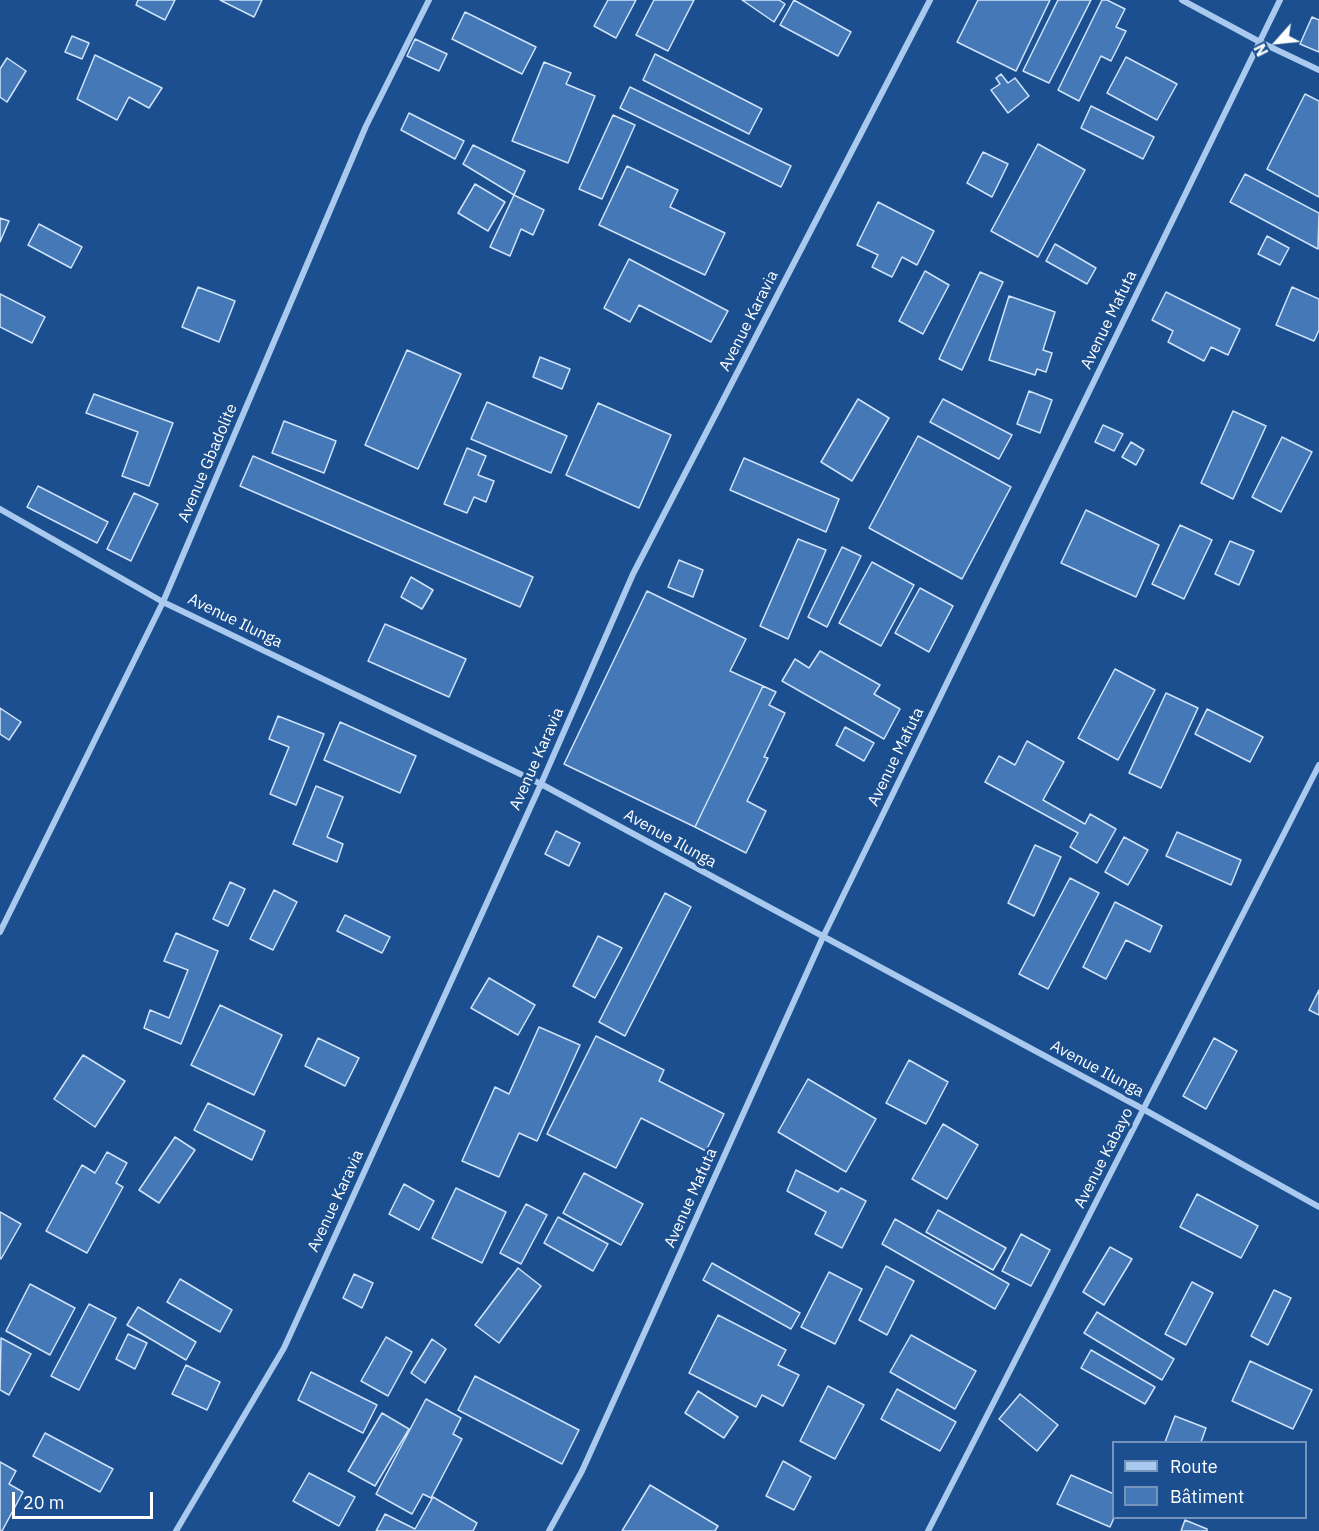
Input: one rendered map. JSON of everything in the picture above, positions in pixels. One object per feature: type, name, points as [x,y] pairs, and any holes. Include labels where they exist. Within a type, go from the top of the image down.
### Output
[{"type":"street","name":"Avenue Gbadolite","points":[[0,932],[163,602],[366,126],[429,0]]},
{"type":"street","name":"Avenue Karavia","points":[[176,1531],[284,1348],[541,784],[633,574],[930,0]]},
{"type":"street","points":[[1182,0],[1260,42],[1319,70]]},
{"type":"street","name":"Avenue Mafuta","points":[[549,1531],[582,1471],[823,937],[1280,0]]},
{"type":"street","name":"Avenue Ilunga","points":[[0,509],[163,602],[541,784],[1143,1109],[1319,1208]]},
{"type":"street","name":"Avenue Kabayo","points":[[928,1531],[1319,765]]},
{"type":"building","points":[[138,0],[175,0],[165,20],[136,5]]},
{"type":"building","points":[[220,0],[262,0],[254,17]]},
{"type":"building","points":[[608,0],[636,0],[616,38],[594,26]]},
{"type":"building","points":[[654,0],[694,0],[668,51],[636,35]]},
{"type":"building","points":[[742,0],[779,0],[785,4],[774,22]]},
{"type":"building","points":[[794,0],[851,32],[838,56],[780,25]]},
{"type":"building","points":[[978,0],[1050,0],[1016,71],[957,42]]},
{"type":"building","points":[[1058,0],[1091,0],[1049,83],[1023,71]]},
{"type":"building","points":[[1102,0],[1107,0],[1125,9],[1116,27],[1126,31],[1111,61],[1101,56],[1079,101],[1058,90]]},
{"type":"building","points":[[465,12],[536,47],[522,74],[452,39]]},
{"type":"building","points":[[1312,17],[1319,20],[1319,52],[1300,44]]},
{"type":"building","points":[[72,36],[89,43],[82,59],[65,52]]},
{"type":"building","points":[[415,39],[447,54],[439,71],[407,56]]},
{"type":"building","points":[[655,54],[762,109],[749,134],[643,80]]},
{"type":"building","points":[[95,55],[162,88],[149,108],[129,97],[117,120],[77,99]]},
{"type":"building","points":[[1126,57],[1177,84],[1157,120],[1107,93]]},
{"type":"building","points":[[7,58],[26,71],[7,102],[0,97],[0,69]]},
{"type":"building","points":[[544,62],[571,73],[566,84],[595,96],[568,163],[512,141]]},
{"type":"building","points":[[1001,74],[1008,83],[1015,78],[1029,96],[1008,113],[991,90],[1000,84],[996,78]]},
{"type":"building","points":[[630,87],[791,166],[781,187],[620,108]]},
{"type":"building","points":[[1305,94],[1319,101],[1319,197],[1267,169]]},
{"type":"building","points":[[1091,106],[1154,137],[1143,159],[1081,128]]},
{"type":"building","points":[[409,113],[464,141],[455,159],[401,130]]},
{"type":"building","points":[[613,115],[635,125],[602,199],[579,189]]},
{"type":"building","points":[[1038,144],[1085,170],[1038,257],[991,231]]},
{"type":"building","points":[[473,145],[525,171],[514,195],[463,164]]},
{"type":"building","points":[[983,152],[1008,164],[992,197],[967,183]]},
{"type":"building","points":[[627,166],[678,190],[670,207],[725,233],[705,275],[599,225]]},
{"type":"building","points":[[1245,174],[1319,213],[1318,249],[1230,202]]},
{"type":"building","points":[[475,184],[505,202],[488,231],[458,213]]},
{"type":"building","points":[[514,195],[544,210],[533,235],[521,229],[510,256],[490,247]]},
{"type":"building","points":[[878,202],[934,231],[917,265],[902,257],[892,277],[872,267],[878,255],[857,245]]},
{"type":"building","points":[[0,218],[9,221],[0,242]]},
{"type":"building","points":[[39,224],[82,247],[71,268],[28,245]]},
{"type":"building","points":[[1267,236],[1289,248],[1280,265],[1258,254]]},
{"type":"building","points":[[1055,244],[1096,268],[1087,284],[1046,261]]},
{"type":"building","points":[[629,259],[728,311],[711,342],[639,305],[630,322],[604,308]]},
{"type":"building","points":[[925,271],[949,285],[923,334],[899,321]]},
{"type":"building","points":[[980,272],[1003,282],[962,370],[939,359]]},
{"type":"building","points":[[198,287],[235,301],[219,342],[182,327]]},
{"type":"building","points":[[1292,287],[1319,299],[1319,330],[1314,341],[1276,325]]},
{"type":"building","points":[[1166,292],[1240,329],[1228,355],[1211,347],[1204,361],[1168,342],[1173,331],[1152,320]]},
{"type":"building","points":[[0,294],[45,317],[32,343],[0,327]]},
{"type":"building","points":[[1009,296],[1055,312],[1043,350],[1052,353],[1046,372],[1037,369],[1035,375],[989,360]]},
{"type":"building","points":[[407,350],[461,374],[418,469],[365,445]]},
{"type":"building","points":[[540,357],[570,369],[562,389],[533,377]]},
{"type":"building","points":[[1029,391],[1052,400],[1040,433],[1017,424]]},
{"type":"building","points":[[94,394],[173,423],[149,486],[122,476],[138,432],[86,413]]},
{"type":"building","points":[[858,399],[889,418],[852,481],[821,462]]},
{"type":"building","points":[[943,399],[1012,435],[999,459],[930,422]]},
{"type":"building","points":[[487,402],[567,436],[551,473],[471,439]]},
{"type":"building","points":[[598,403],[671,435],[639,508],[566,475]]},
{"type":"building","points":[[1233,411],[1266,426],[1233,499],[1201,483]]},
{"type":"building","points":[[284,421],[336,441],[324,473],[272,453]]},
{"type":"building","points":[[1103,425],[1123,434],[1114,451],[1095,442]]},
{"type":"building","points":[[918,436],[1011,487],[962,579],[869,528]]},
{"type":"building","points":[[1282,437],[1312,452],[1281,512],[1252,497]]},
{"type":"building","points":[[1131,442],[1144,450],[1136,465],[1122,457]]},
{"type":"building","points":[[467,448],[486,456],[478,475],[494,481],[486,502],[474,497],[467,513],[444,504]]},
{"type":"building","points":[[253,456],[533,577],[520,607],[240,486]]},
{"type":"building","points":[[744,458],[839,499],[826,532],[730,490]]},
{"type":"building","points":[[38,486],[108,522],[97,543],[27,507]]},
{"type":"building","points":[[134,493],[158,504],[131,561],[107,549]]},
{"type":"building","points":[[1086,510],[1159,545],[1136,597],[1061,563]]},
{"type":"building","points":[[1180,525],[1212,540],[1184,599],[1152,584]]},
{"type":"building","points":[[798,539],[826,550],[788,639],[760,626]]},
{"type":"building","points":[[1230,541],[1254,551],[1239,585],[1215,574]]},
{"type":"building","points":[[842,547],[861,556],[827,627],[808,617]]},
{"type":"building","points":[[679,560],[703,570],[693,597],[668,587]]},
{"type":"building","points":[[872,562],[914,585],[881,646],[839,623]]},
{"type":"building","points":[[411,577],[433,590],[422,609],[401,597]]},
{"type":"building","points":[[920,588],[953,606],[929,652],[895,633]]},
{"type":"building","points":[[647,591],[746,639],[730,671],[763,686],[695,827],[564,764]]},
{"type":"building","points":[[385,624],[466,659],[449,697],[368,661]]},
{"type":"building","points":[[820,651],[880,685],[874,694],[900,709],[884,739],[782,681],[795,659],[809,668]]},
{"type":"building","points":[[1115,669],[1155,690],[1118,760],[1078,738]]},
{"type":"building","points":[[763,686],[776,692],[769,705],[785,713],[764,757],[768,758],[747,801],[766,811],[746,853],[695,827]]},
{"type":"building","points":[[1166,693],[1198,708],[1161,788],[1129,773]]},
{"type":"building","points":[[0,708],[21,722],[9,740],[0,734]]},
{"type":"building","points":[[1207,709],[1263,737],[1250,762],[1195,734]]},
{"type":"building","points":[[278,716],[324,734],[296,805],[270,794],[289,747],[269,739]]},
{"type":"building","points":[[340,722],[416,756],[400,793],[324,760]]},
{"type":"building","points":[[845,727],[874,743],[864,761],[836,745]]},
{"type":"building","points":[[1027,741],[1064,762],[1043,800],[1085,824],[1090,814],[1116,829],[1097,863],[1070,847],[1078,833],[985,782],[999,756],[1015,765]]},
{"type":"building","points":[[316,786],[343,797],[327,837],[343,844],[337,862],[293,844]]},
{"type":"building","points":[[556,831],[580,843],[569,866],[545,854]]},
{"type":"building","points":[[1177,832],[1241,860],[1231,885],[1166,856]]},
{"type":"building","points":[[1124,837],[1148,850],[1128,885],[1105,872]]},
{"type":"building","points":[[1035,845],[1061,857],[1034,916],[1008,903]]},
{"type":"building","points":[[1070,878],[1099,893],[1048,989],[1019,974]]},
{"type":"building","points":[[230,882],[245,889],[228,926],[213,919]]},
{"type":"building","points":[[274,890],[297,902],[273,950],[250,939]]},
{"type":"building","points":[[665,893],[691,907],[625,1036],[599,1022]]},
{"type":"building","points":[[1115,902],[1162,926],[1150,952],[1126,940],[1106,979],[1083,967]]},
{"type":"building","points":[[345,915],[390,937],[382,953],[337,931]]},
{"type":"building","points":[[176,933],[218,951],[181,1044],[144,1028],[150,1010],[169,1018],[188,970],[164,961]]},
{"type":"building","points":[[598,936],[622,948],[595,998],[573,986]]},
{"type":"building","points":[[489,978],[535,1005],[518,1035],[471,1008]]},
{"type":"building","points":[[1319,990],[1319,1015],[1309,1010]]},
{"type":"building","points":[[220,1005],[282,1035],[254,1095],[191,1065]]},
{"type":"building","points":[[539,1027],[580,1045],[537,1141],[519,1133],[499,1177],[462,1161],[495,1087],[509,1094]]},
{"type":"building","points":[[596,1036],[664,1070],[659,1081],[724,1114],[706,1151],[641,1118],[616,1168],[547,1134]]},
{"type":"building","points":[[318,1038],[359,1058],[345,1086],[305,1066]]},
{"type":"building","points":[[1214,1038],[1237,1051],[1206,1109],[1183,1096]]},
{"type":"building","points":[[83,1055],[125,1081],[95,1127],[54,1099]]},
{"type":"building","points":[[909,1060],[948,1082],[926,1124],[886,1103]]},
{"type":"building","points":[[808,1079],[876,1119],[846,1172],[778,1132]]},
{"type":"building","points":[[208,1103],[265,1131],[252,1160],[194,1130]]},
{"type":"building","points":[[943,1124],[978,1145],[947,1199],[912,1179]]},
{"type":"building","points":[[175,1137],[195,1150],[159,1203],[139,1190]]},
{"type":"building","points":[[107,1152],[127,1163],[116,1183],[123,1187],[87,1253],[46,1231],[82,1165],[95,1173]]},
{"type":"building","points":[[796,1170],[838,1192],[841,1188],[866,1201],[842,1248],[815,1234],[826,1212],[787,1191]]},
{"type":"building","points":[[584,1173],[643,1204],[621,1245],[563,1213]]},
{"type":"building","points":[[404,1184],[434,1201],[419,1230],[389,1214]]},
{"type":"building","points":[[456,1188],[506,1212],[482,1263],[432,1238]]},
{"type":"building","points":[[1197,1194],[1258,1226],[1241,1258],[1180,1227]]},
{"type":"building","points":[[526,1204],[547,1215],[521,1264],[500,1253]]},
{"type":"building","points":[[938,1210],[1006,1248],[993,1270],[926,1232]]},
{"type":"building","points":[[0,1212],[21,1224],[1,1259],[0,1258]]},
{"type":"building","points":[[558,1217],[608,1244],[593,1271],[544,1243]]},
{"type":"building","points":[[895,1219],[1009,1284],[995,1309],[882,1244]]},
{"type":"building","points":[[1021,1234],[1050,1250],[1031,1286],[1002,1271]]},
{"type":"building","points":[[1110,1247],[1132,1259],[1104,1305],[1083,1292]]},
{"type":"building","points":[[712,1263],[800,1313],[791,1329],[703,1280]]},
{"type":"building","points":[[886,1266],[914,1281],[887,1335],[859,1320]]},
{"type":"building","points":[[518,1268],[541,1286],[499,1343],[475,1325]]},
{"type":"building","points":[[829,1272],[862,1289],[835,1344],[801,1327]]},
{"type":"building","points":[[354,1274],[373,1283],[362,1308],[343,1298]]},
{"type":"building","points":[[180,1279],[232,1310],[220,1332],[167,1302]]},
{"type":"building","points":[[1192,1282],[1213,1293],[1186,1345],[1165,1334]]},
{"type":"building","points":[[30,1284],[75,1308],[50,1355],[6,1331]]},
{"type":"building","points":[[1274,1290],[1291,1298],[1268,1345],[1251,1336]]},
{"type":"building","points":[[89,1304],[116,1318],[79,1390],[51,1376]]},
{"type":"building","points":[[138,1307],[196,1342],[186,1360],[127,1325]]},
{"type":"building","points":[[1097,1312],[1174,1359],[1162,1380],[1084,1333]]},
{"type":"building","points":[[718,1315],[786,1350],[778,1365],[799,1375],[783,1406],[762,1395],[756,1407],[689,1373]]},
{"type":"building","points":[[128,1334],[147,1343],[135,1369],[116,1359]]},
{"type":"building","points":[[911,1335],[976,1371],[955,1409],[890,1372]]},
{"type":"building","points":[[386,1337],[412,1352],[388,1396],[361,1381]]},
{"type":"building","points":[[1,1338],[31,1354],[9,1395],[0,1390]]},
{"type":"building","points":[[432,1339],[446,1349],[425,1383],[411,1373]]},
{"type":"building","points":[[1091,1350],[1155,1387],[1145,1404],[1081,1368]]},
{"type":"building","points":[[1250,1361],[1312,1390],[1293,1429],[1232,1401]]},
{"type":"building","points":[[186,1365],[220,1382],[207,1410],[172,1394]]},
{"type":"building","points":[[311,1372],[377,1405],[363,1433],[298,1400]]},
{"type":"building","points":[[475,1376],[579,1430],[562,1464],[458,1410]]},
{"type":"building","points":[[828,1386],[864,1405],[835,1459],[800,1441]]},
{"type":"building","points":[[897,1389],[956,1422],[940,1451],[881,1419]]},
{"type":"building","points":[[698,1391],[738,1417],[724,1438],[685,1413]]},
{"type":"building","points":[[1020,1394],[1058,1425],[1037,1451],[999,1419]]},
{"type":"building","points":[[426,1399],[461,1418],[453,1434],[462,1439],[431,1498],[423,1494],[412,1514],[376,1494]]},
{"type":"building","points":[[382,1413],[409,1429],[375,1486],[348,1471]]},
{"type":"building","points":[[1175,1416],[1206,1428],[1201,1441],[1165,1441]]},
{"type":"building","points":[[45,1433],[113,1469],[100,1492],[33,1456]]},
{"type":"building","points":[[783,1461],[811,1477],[794,1510],[766,1496]]},
{"type":"building","points":[[0,1462],[16,1471],[9,1484],[23,1492],[2,1531],[0,1531]]},
{"type":"building","points":[[309,1473],[355,1497],[339,1526],[293,1501]]},
{"type":"building","points":[[1071,1475],[1112,1493],[1114,1519],[1110,1527],[1057,1504]]},
{"type":"building","points":[[650,1485],[718,1526],[715,1531],[622,1531]]},
{"type":"building","points":[[433,1497],[477,1523],[473,1531],[376,1531],[385,1514],[415,1529]]},
{"type":"building","points":[[1185,1520],[1207,1529],[1207,1531],[1181,1531]]}]
